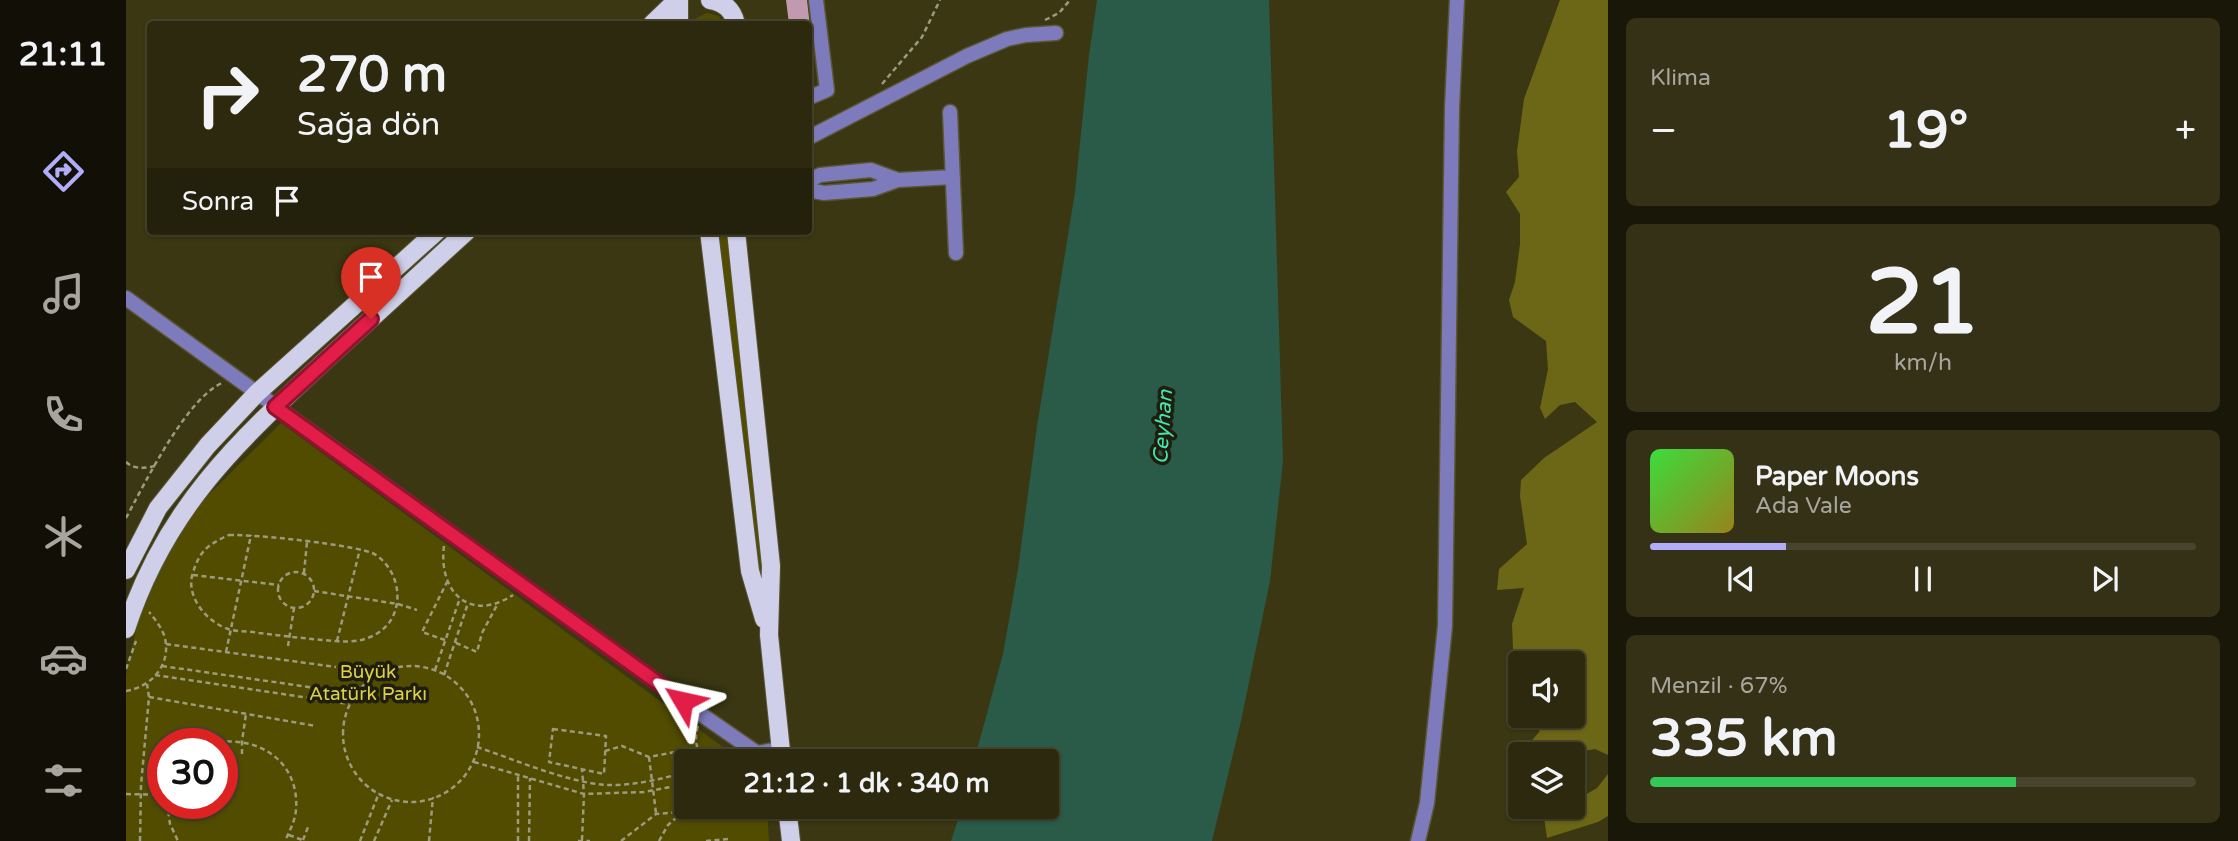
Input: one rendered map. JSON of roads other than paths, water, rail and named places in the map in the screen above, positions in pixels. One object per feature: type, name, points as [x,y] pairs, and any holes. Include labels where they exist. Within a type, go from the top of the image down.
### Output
[{"type":"main road","points":[[655,21],[678,0]]},
{"type":"main road","points":[[678,0],[679,21]]},
{"type":"main road","points":[[710,0],[725,5],[732,12],[735,21]]},
{"type":"main road","points":[[736,21],[739,0]]},
{"type":"main road","points":[[126,570],[158,508],[208,445],[257,393],[433,235]]},
{"type":"main road","points":[[132,631],[141,589],[177,519],[227,455],[275,407],[463,235]]},
{"type":"main road","points":[[709,235],[750,571],[768,635]]},
{"type":"main road","points":[[736,235],[771,566],[768,635],[780,749]]},
{"type":"main road","points":[[788,819],[791,841]]},
{"type":"street","points":[[812,96],[827,90],[816,0]]},
{"type":"street","points":[[1418,841],[1427,803],[1445,626],[1452,108],[1457,0]]},
{"type":"street","points":[[812,136],[967,56],[1007,39],[1056,33]]},
{"type":"street","points":[[950,112],[956,253]]},
{"type":"street","points":[[812,179],[820,175],[871,170],[898,180]]},
{"type":"street","points":[[812,191],[824,193],[873,189],[898,180],[953,177]]},
{"type":"street","points":[[126,298],[524,588],[751,749]]},
{"type":"water","name":"Ceyhan","points":[[1097,0],[1269,0],[1283,461],[1270,581],[1241,721],[1212,841],[951,841],[958,819],[1059,819],[1059,749],[977,749],[1003,654],[1018,569],[1037,426],[1075,192]]},
{"type":"park label","name":"Büyük Atatürk Parkı","points":[[368,683]]}]
